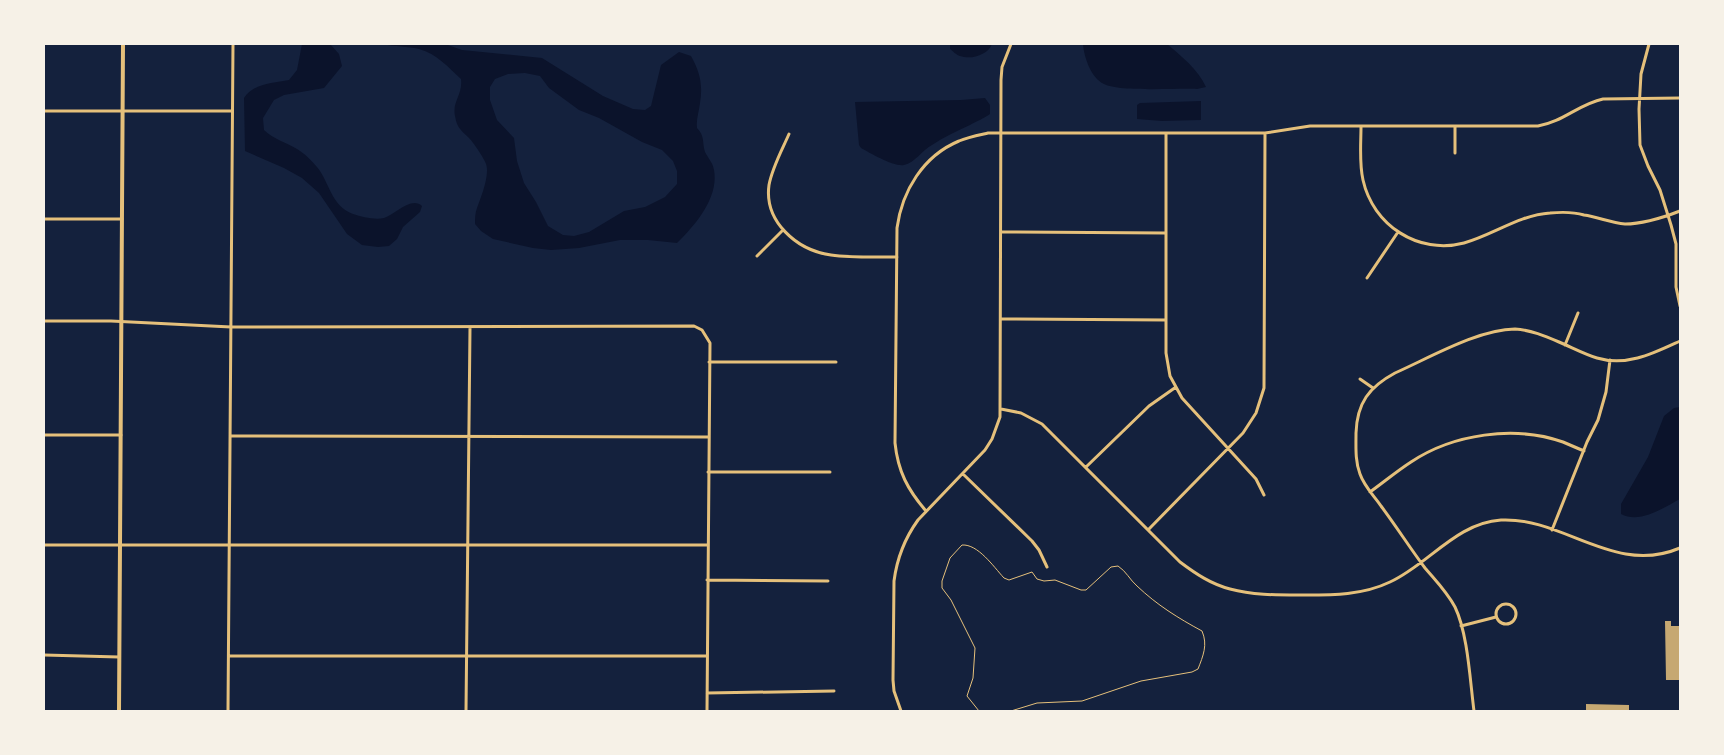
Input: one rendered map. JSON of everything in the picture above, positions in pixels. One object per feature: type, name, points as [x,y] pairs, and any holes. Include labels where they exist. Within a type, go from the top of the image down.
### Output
[{"type":"street","points":[[119,711],[123,44]]},
{"type":"street","points":[[228,711],[230,656],[233,44]]},
{"type":"street","points":[[901,711],[894,691],[893,680],[894,580],[903,546],[909,532],[926,511],[982,454],[992,439],[1000,416],[1002,66],[1011,44]]},
{"type":"street","points":[[1649,44],[1641,74],[1640,145],[1660,190],[1676,244],[1676,287],[1680,306]]},
{"type":"street","points":[[926,511],[907,486],[896,454],[897,228],[902,203],[923,168],[934,156],[958,141],[988,133],[1265,133],[1310,126],[1538,126],[1560,120],[1595,101],[1603,99],[1680,98]]},
{"type":"street","points":[[44,111],[232,111]]},
{"type":"street","points":[[1361,126],[1361,165],[1366,192],[1379,214],[1390,227],[1406,237],[1425,243],[1453,245],[1474,239],[1535,215],[1550,213],[1583,214],[1623,224],[1646,222],[1680,211]]},
{"type":"street","points":[[1455,126],[1455,153]]},
{"type":"street","points":[[1166,133],[1166,320],[1167,363],[1170,376],[1182,398],[1256,478],[1264,495]]},
{"type":"street","points":[[1148,530],[1249,426],[1256,413],[1264,388],[1265,133]]},
{"type":"street","points":[[789,134],[771,176],[768,192],[772,214],[783,230],[802,245],[829,255],[897,257]]},
{"type":"street","points":[[44,219],[122,219]]},
{"type":"street","points":[[757,256],[783,230]]},
{"type":"street","points":[[1001,232],[1165,233]]},
{"type":"street","points":[[1367,278],[1398,232]]},
{"type":"street","points":[[1565,344],[1578,313]]},
{"type":"street","points":[[1001,319],[1166,320]]},
{"type":"street","points":[[44,321],[111,321],[231,327],[470,328],[694,326],[702,330],[710,343],[707,711]]},
{"type":"street","points":[[466,711],[470,328]]},
{"type":"street","points":[[1474,711],[1459,617],[1446,592],[1421,562],[1360,476],[1357,466],[1357,422],[1360,408],[1373,388],[1381,380],[1490,332],[1528,331],[1599,359],[1610,360],[1629,360],[1646,356],[1680,340]]},
{"type":"street","points":[[1552,530],[1602,406],[1610,360]]},
{"type":"street","points":[[709,362],[836,362]]},
{"type":"street","points":[[1360,379],[1373,388]]},
{"type":"street","points":[[1086,467],[1149,406],[1176,387]]},
{"type":"street","points":[[1001,409],[1021,413],[1042,424],[1180,562],[1196,574],[1230,589],[1247,593],[1352,594],[1390,582],[1460,533],[1485,522],[1501,520],[1532,524],[1615,553],[1656,555],[1680,548]]},
{"type":"street","points":[[44,435],[121,436]]},
{"type":"street","points":[[1370,492],[1426,453],[1475,436],[1528,435],[1562,442],[1584,451]]},
{"type":"street","points":[[231,436],[709,437]]},
{"type":"street","points":[[708,472],[830,472]]},
{"type":"street","points":[[963,474],[1032,541],[1048,567]]},
{"type":"street","points":[[44,545],[708,544]]},
{"type":"street","points":[[707,580],[828,580]]},
{"type":"street","points":[[1504,604],[1510,605],[1516,612],[1513,622],[1506,625],[1500,623],[1496,617],[1496,610],[1504,604]]},
{"type":"street","points":[[1461,626],[1496,617]]},
{"type":"street","points":[[44,655],[119,656]]},
{"type":"street","points":[[230,656],[707,656]]},
{"type":"street","points":[[707,693],[834,691]]},
{"type":"path","points":[[979,711],[967,696],[974,668],[975,648],[951,600],[942,588],[942,581],[950,558],[962,545],[968,544],[975,548],[1004,578],[1009,580],[1032,572],[1037,579],[1044,581],[1055,580],[1081,590],[1086,590],[1111,567],[1118,566],[1155,603],[1202,631],[1205,638],[1198,669],[1192,672],[1141,681],[1082,701],[1037,703],[1011,711]]},
{"type":"water","points":[[302,44],[330,44],[339,54],[342,66],[324,88],[284,95],[274,100],[263,118],[264,130],[308,157],[321,173],[335,200],[340,206],[353,214],[380,219],[413,203],[422,206],[420,212],[403,227],[397,239],[389,246],[362,245],[347,234],[319,193],[302,178],[245,151],[244,98],[253,89],[258,87],[289,80],[297,70]]},
{"type":"water","points":[[383,44],[445,44],[462,50],[542,58],[603,96],[633,109],[645,110],[651,106],[661,65],[679,52],[691,56],[699,73],[701,84],[697,128],[703,139],[705,152],[714,170],[715,180],[709,201],[698,219],[677,243],[620,240],[579,248],[551,250],[493,239],[481,231],[475,224],[476,212],[487,169],[481,154],[460,128],[456,120],[454,111],[461,79],[442,61],[425,51]],"holes":[[[525,73],[540,76],[549,88],[579,110],[662,150],[673,161],[677,171],[677,184],[665,197],[645,207],[624,211],[589,232],[574,236],[563,235],[548,226],[524,183],[517,161],[514,138],[497,120],[490,100],[490,87],[495,79],[508,74]]]},
{"type":"water","points":[[950,44],[992,44],[987,51],[979,56],[964,57],[950,49]]},
{"type":"water","points":[[1083,44],[1167,44],[1194,69],[1206,87],[1197,89],[1134,89],[1104,84],[1095,77],[1089,67]]},
{"type":"water","points":[[985,98],[990,105],[990,114],[928,147],[908,164],[900,165],[888,162],[861,148],[859,145],[855,102]]},
{"type":"water","points":[[1201,101],[1201,120],[1162,121],[1137,119],[1137,105],[1140,103]]},
{"type":"water","points":[[1680,407],[1680,499],[1644,516],[1628,517],[1621,514],[1621,504],[1648,457],[1664,416],[1674,408]]},
{"type":"building","points":[[1665,621],[1671,621],[1671,626],[1680,626],[1680,680],[1666,680]]},
{"type":"building","points":[[1586,704],[1629,705],[1629,711],[1586,711]]}]
